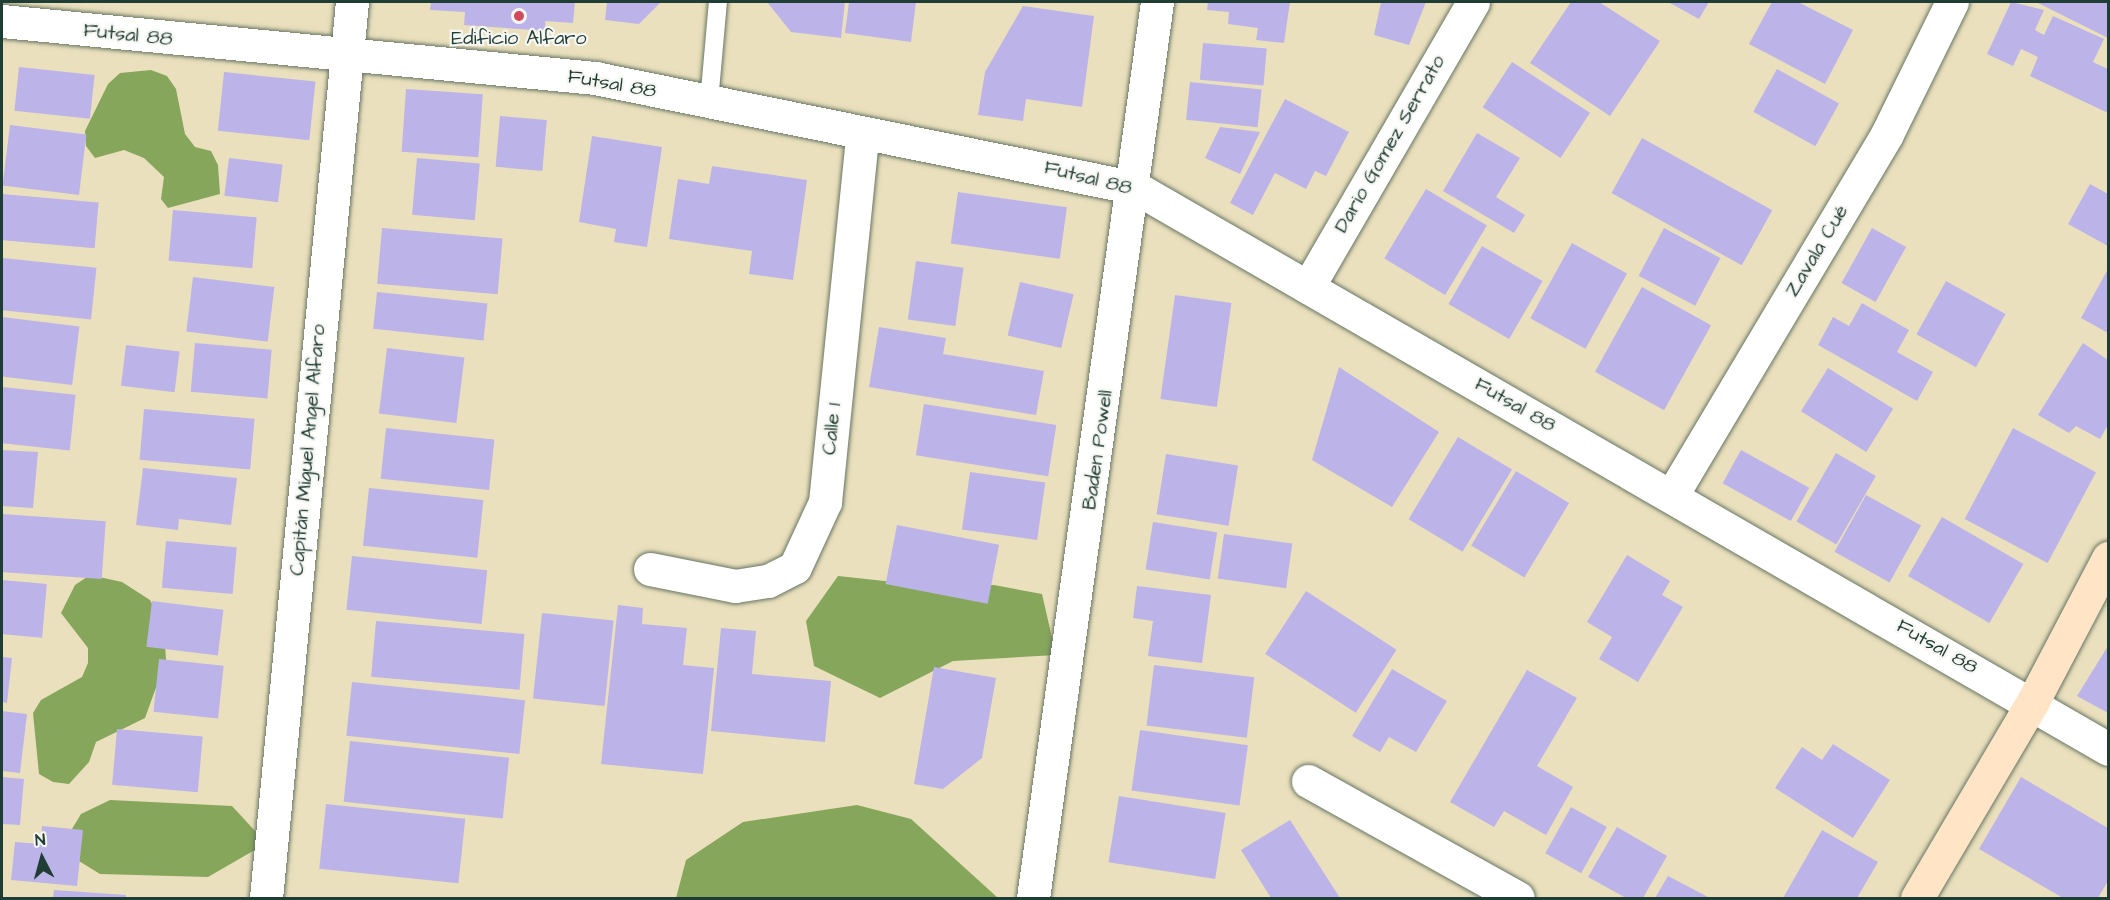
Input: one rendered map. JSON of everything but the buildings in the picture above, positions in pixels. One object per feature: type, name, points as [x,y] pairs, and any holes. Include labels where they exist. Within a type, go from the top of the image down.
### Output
[{"type":"street","name":"Capitán Miguel Angel Alfaro","points":[[266,898],[352,2]]},
{"type":"street","name":"Baden Powell","points":[[1033,898],[1136,188],[1158,2]]},
{"type":"street","name":"Dario Gomez Serrato","points":[[1308,287],[1473,2]]},
{"type":"street","name":"Zavala Cué","points":[[1672,495],[1887,134],[1952,2]]},
{"type":"street","name":"Futsal 88","points":[[2,21],[345,58],[595,78],[862,135],[997,156],[1136,188],[2109,749]]},
{"type":"street","name":"Calle 1","points":[[650,569],[735,586],[768,580],[795,567],[825,502],[862,135]]},
{"type":"street","points":[[1917,898],[2032,703],[2109,558]]},
{"type":"street","points":[[1308,781],[1518,898]]},
{"type":"lane","points":[[709,102],[718,2]]},
{"type":"green space","points":[[151,70],[167,76],[176,89],[185,134],[195,147],[211,151],[218,165],[220,194],[168,208],[161,199],[164,177],[144,158],[124,150],[95,158],[86,146],[85,131],[108,84],[120,73]]},
{"type":"green space","points":[[90,575],[122,582],[150,600],[164,628],[166,660],[145,718],[96,742],[89,762],[69,784],[53,782],[39,774],[33,713],[41,700],[82,677],[88,663],[88,648],[61,613],[75,585]]},
{"type":"green space","points":[[838,576],[931,586],[994,585],[1042,594],[1056,655],[953,661],[880,698],[814,666],[806,621]]},
{"type":"green space","points":[[110,800],[232,806],[257,833],[260,847],[208,877],[100,874],[74,858],[72,829],[81,814]]},
{"type":"green space","points":[[857,805],[911,819],[998,898],[676,898],[686,860],[743,822]]},
{"type":"place","name":"Edificio Alfaro","points":[[519,16]]}]
